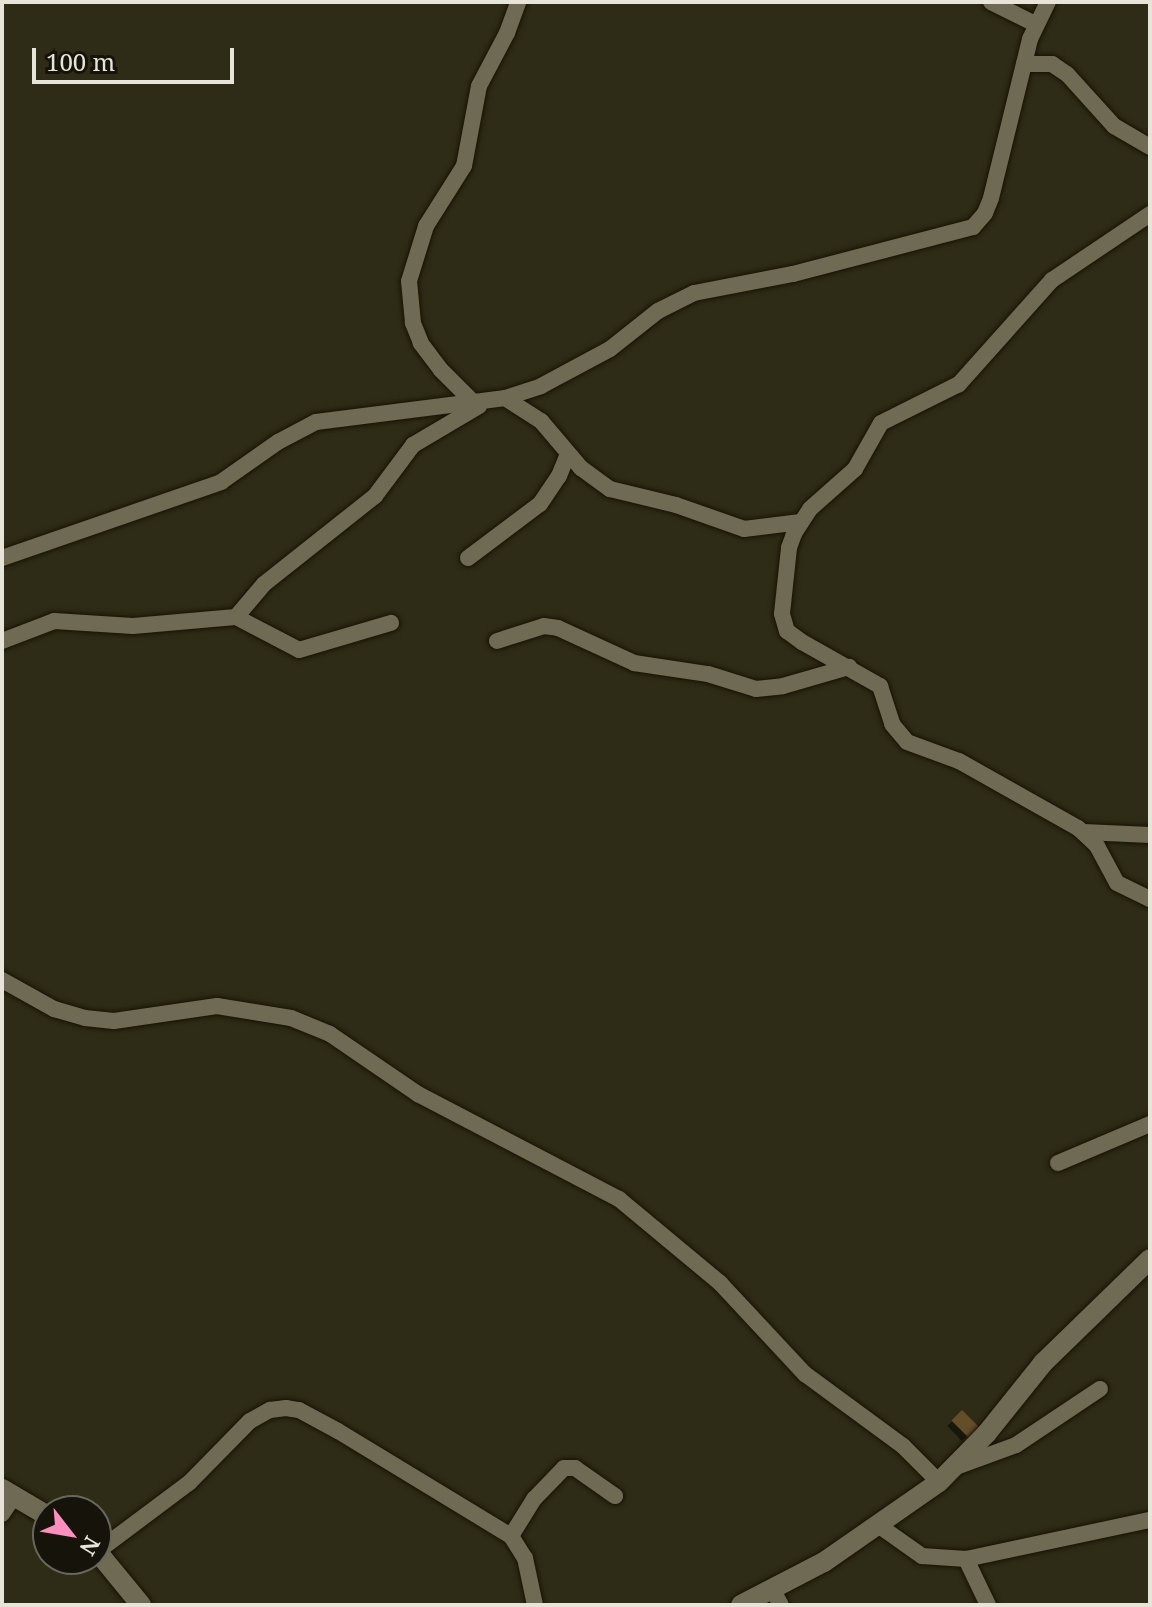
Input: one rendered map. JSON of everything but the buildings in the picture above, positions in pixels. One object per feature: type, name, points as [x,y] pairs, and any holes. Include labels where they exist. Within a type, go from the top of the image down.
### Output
[{"type":"street","points":[[481,402],[441,370],[421,343],[413,323],[409,281],[426,226],[464,166],[479,86],[507,33],[518,2]]},
{"type":"street","points":[[991,2],[1035,24]]},
{"type":"street","points":[[2,558],[221,482],[278,442],[316,422],[505,398],[565,376],[610,349],[658,311],[694,293],[793,274],[973,227],[985,213],[991,198],[1035,24],[1047,2]]},
{"type":"street","points":[[1024,64],[1052,64],[1060,69],[1114,126],[1150,147]]},
{"type":"street","points":[[1150,214],[1052,280],[959,384],[881,423],[855,469],[810,509],[801,522],[789,548],[782,621],[787,631],[802,642],[880,686],[892,724],[907,742],[959,761],[1084,832],[1097,846],[1117,883],[1150,899]]},
{"type":"street","points":[[505,398],[541,421],[581,468],[610,489],[676,505],[731,526],[759,529],[801,522]]},
{"type":"street","points":[[236,617],[264,584],[375,496],[413,445],[481,402]]},
{"type":"street","points":[[468,558],[540,504],[559,476],[568,454]]},
{"type":"street","points":[[2,641],[54,621],[133,626],[236,617],[299,650],[391,623]]},
{"type":"street","points":[[497,641],[544,626],[558,628],[634,663],[693,671],[768,690],[849,667]]},
{"type":"street","points":[[1084,832],[1150,835]]},
{"type":"street","points":[[2,980],[54,1009],[85,1018],[114,1021],[217,1006],[291,1018],[330,1034],[418,1094],[619,1199],[720,1283],[805,1374],[912,1453],[939,1482]]},
{"type":"street","points":[[1058,1163],[1150,1124]]},
{"type":"street","points":[[741,1605],[777,1597],[939,1482],[956,1467],[1043,1363],[1150,1259]]},
{"type":"street","points":[[956,1467],[1016,1445],[1100,1389]]},
{"type":"street","points":[[112,1539],[189,1483],[250,1421],[270,1410],[299,1410],[511,1536],[525,1558],[535,1605]]},
{"type":"street","points":[[511,1536],[534,1499],[564,1468],[575,1468],[615,1496]]},
{"type":"street","points":[[2,1514],[8,1492],[32,1506]]},
{"type":"street","points":[[878,1525],[922,1556],[966,1559],[1150,1520]]},
{"type":"street","points":[[966,1559],[988,1605]]},
{"type":"street","points":[[112,1569],[141,1605]]}]
